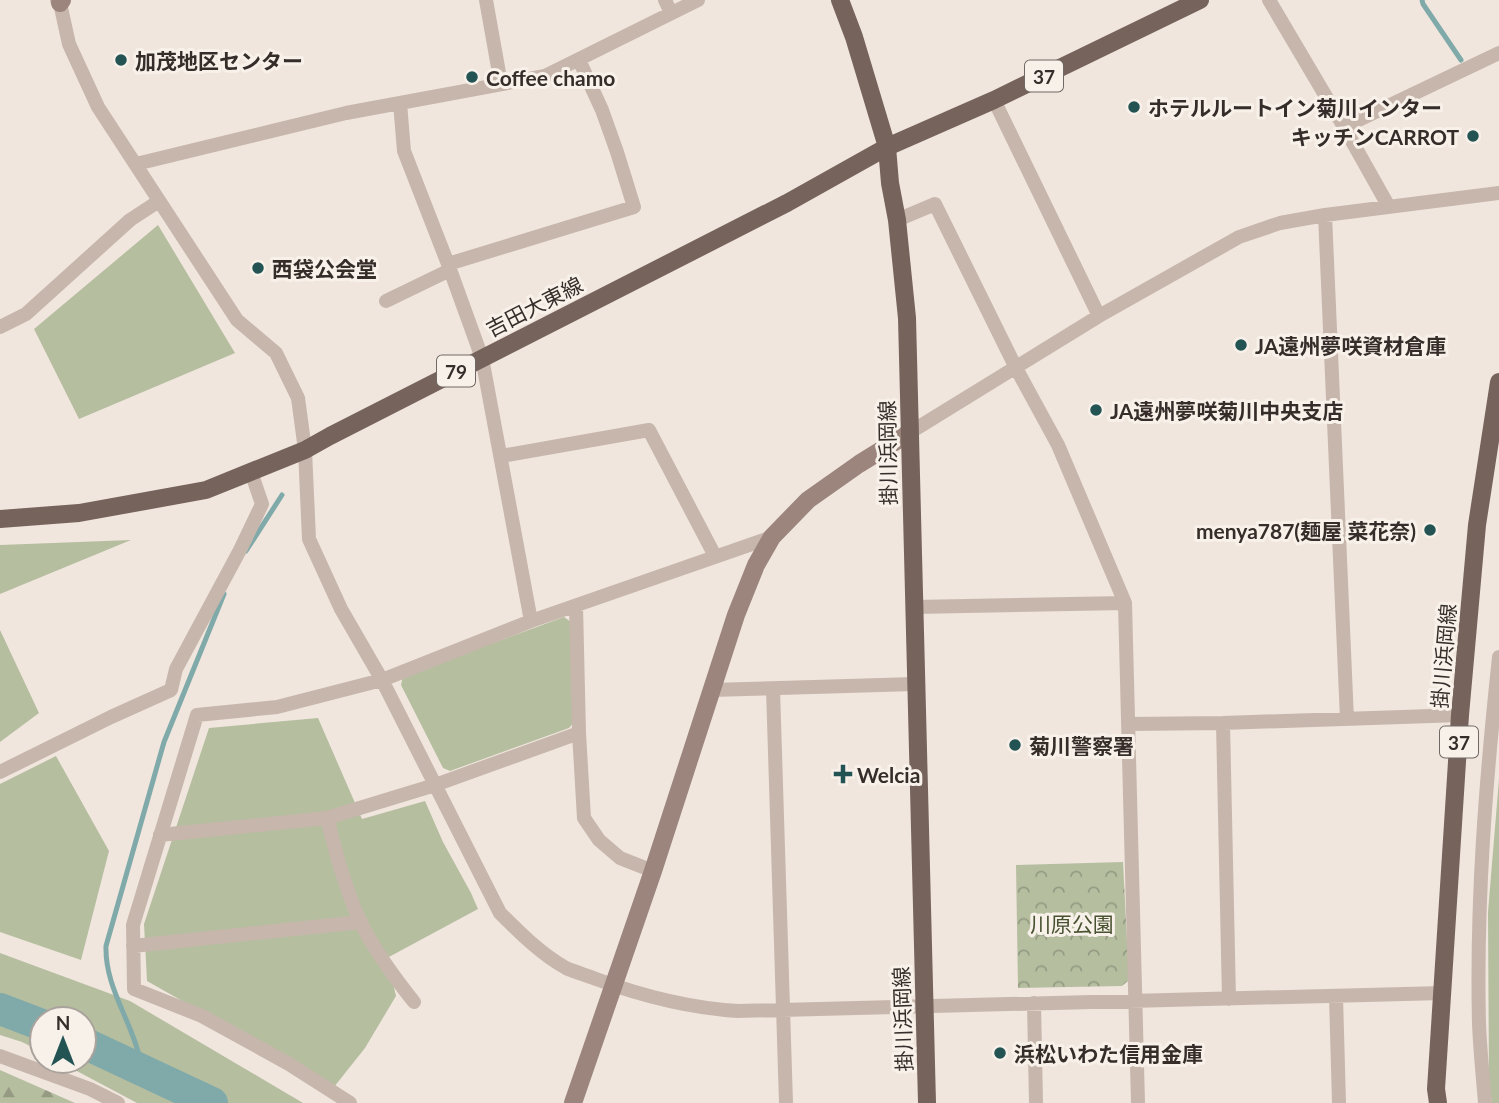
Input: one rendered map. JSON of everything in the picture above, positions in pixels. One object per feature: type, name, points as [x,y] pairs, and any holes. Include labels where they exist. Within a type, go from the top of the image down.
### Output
[{"type":"main road","points":[[840,0],[887,147]]},
{"type":"main road","name":"37","points":[[887,147],[994,100],[1199,0]]},
{"type":"main road","name":"掛川浜岡線","points":[[887,147],[906,318],[927,1103]]},
{"type":"main road","name":"吉田大東線","points":[[0,519],[79,513],[206,490],[305,450],[787,203],[887,147]]},
{"type":"main road","name":"掛川浜岡線","points":[[1438,1103],[1436,1089],[1460,715],[1477,525],[1499,382]]},
{"type":"street","points":[[486,0],[501,84]]},
{"type":"street","points":[[136,164],[346,113],[545,76],[579,60],[668,7],[698,0]]},
{"type":"street","points":[[1269,0],[1389,207]]},
{"type":"street","points":[[60,1],[69,44],[98,107],[236,320],[276,353],[298,398],[305,450],[309,539],[341,609],[382,680],[500,913],[522,936],[547,956],[567,968],[613,985],[664,1000],[714,1009],[784,1010],[1443,993]]},
{"type":"street","points":[[1344,127],[1499,53]]},
{"type":"street","points":[[386,301],[449,267],[634,207],[602,110],[579,60]]},
{"type":"street","points":[[994,100],[1099,316]]},
{"type":"street","points":[[400,103],[404,151],[482,358],[531,621]]},
{"type":"street","points":[[573,1103],[653,871],[746,587],[764,548],[808,500],[859,464],[1099,316],[1239,237],[1280,223],[1325,215],[1499,193]]},
{"type":"street","points":[[0,327],[26,314],[130,220],[159,201]]},
{"type":"street","points":[[897,220],[935,204],[1016,368],[1058,445],[1125,603],[1138,1103]]},
{"type":"street","points":[[1325,215],[1347,719]]},
{"type":"street","points":[[501,456],[649,430],[715,556]]},
{"type":"street","points":[[0,772],[171,690],[176,669],[262,504],[251,472]]},
{"type":"street","points":[[350,1103],[289,1064],[202,1016],[134,989],[133,925],[197,715],[277,707],[382,680],[531,621],[772,537]]},
{"type":"street","points":[[914,607],[1125,603]]},
{"type":"street","points":[[576,606],[584,818],[599,840],[620,858],[653,871]]},
{"type":"street","points":[[1485,1103],[1479,1025],[1480,934],[1487,770],[1499,657]]},
{"type":"street","points":[[712,690],[915,684]]},
{"type":"street","points":[[773,689],[786,1103]]},
{"type":"street","points":[[1128,724],[1460,715]]},
{"type":"street","points":[[1223,723],[1229,999]]},
{"type":"street","points":[[160,835],[327,818],[435,785],[579,733]]},
{"type":"street","points":[[327,818],[343,877],[361,922],[389,969],[414,1002]]},
{"type":"street","points":[[133,946],[361,922]]},
{"type":"street","points":[[1336,996],[1339,1103]]},
{"type":"street","points":[[1034,1003],[1036,1103]]},
{"type":"street","points":[[0,1056],[90,1089],[118,1103]]},
{"type":"green space","points":[[158,225],[235,353],[79,419],[34,329]]},
{"type":"green space","points":[[131,540],[0,594],[0,545]]},
{"type":"green space","points":[[564,617],[571,622],[574,722],[569,728],[450,771],[443,768],[401,685],[403,676]]},
{"type":"green space","points":[[0,630],[39,713],[0,742]]},
{"type":"green space","points":[[318,718],[362,819],[425,801],[478,909],[387,958],[396,996],[365,1048],[334,1087],[147,981],[144,924],[209,728]]},
{"type":"green space","points":[[56,756],[109,851],[81,960],[0,932],[0,784]]},
{"type":"green space","points":[[1499,779],[1499,1103],[1492,1103],[1489,1083],[1488,912]]},
{"type":"green space","name":"川原公園","points":[[1123,862],[1129,980],[1122,986],[1018,988],[1016,865]]},
{"type":"green space","points":[[0,953],[130,1001],[303,1103],[137,1103],[84,1075],[98,1075],[98,1005],[28,1005],[28,1045],[0,1035]]},
{"type":"green space","points":[[0,1070],[75,1103],[0,1103]]},
{"type":"waterway","points":[[1422,0],[1461,60]]},
{"type":"waterway","points":[[246,551],[282,495]]},
{"type":"waterway","points":[[144,1071],[111,980],[106,946],[164,742],[224,594]]},
{"type":"waterway","points":[[0,1009],[28,1020]]},
{"type":"waterway","points":[[98,1050],[212,1103]]},
{"type":"place","name":"加茂地区センター","points":[[121,60]]},
{"type":"place","name":"Coffee chamo","points":[[472,77]]},
{"type":"place","name":"ホテルルートイン菊川インター","points":[[1134,107]]},
{"type":"place","name":"キッチンCARROT","points":[[1473,136]]},
{"type":"place","name":"西袋公会堂","points":[[258,268]]},
{"type":"place","name":"JA遠州夢咲資材倉庫","points":[[1241,345]]},
{"type":"place","name":"JA遠州夢咲菊川中央支店","points":[[1096,410]]},
{"type":"place","name":"menya787(麺屋 菜花奈)","points":[[1430,530]]},
{"type":"place","name":"菊川警察署","points":[[1015,745]]},
{"type":"place","name":"Welcia","points":[[843,774]]},
{"type":"place","name":"浜松いわた信用金庫","points":[[1000,1053]]}]
